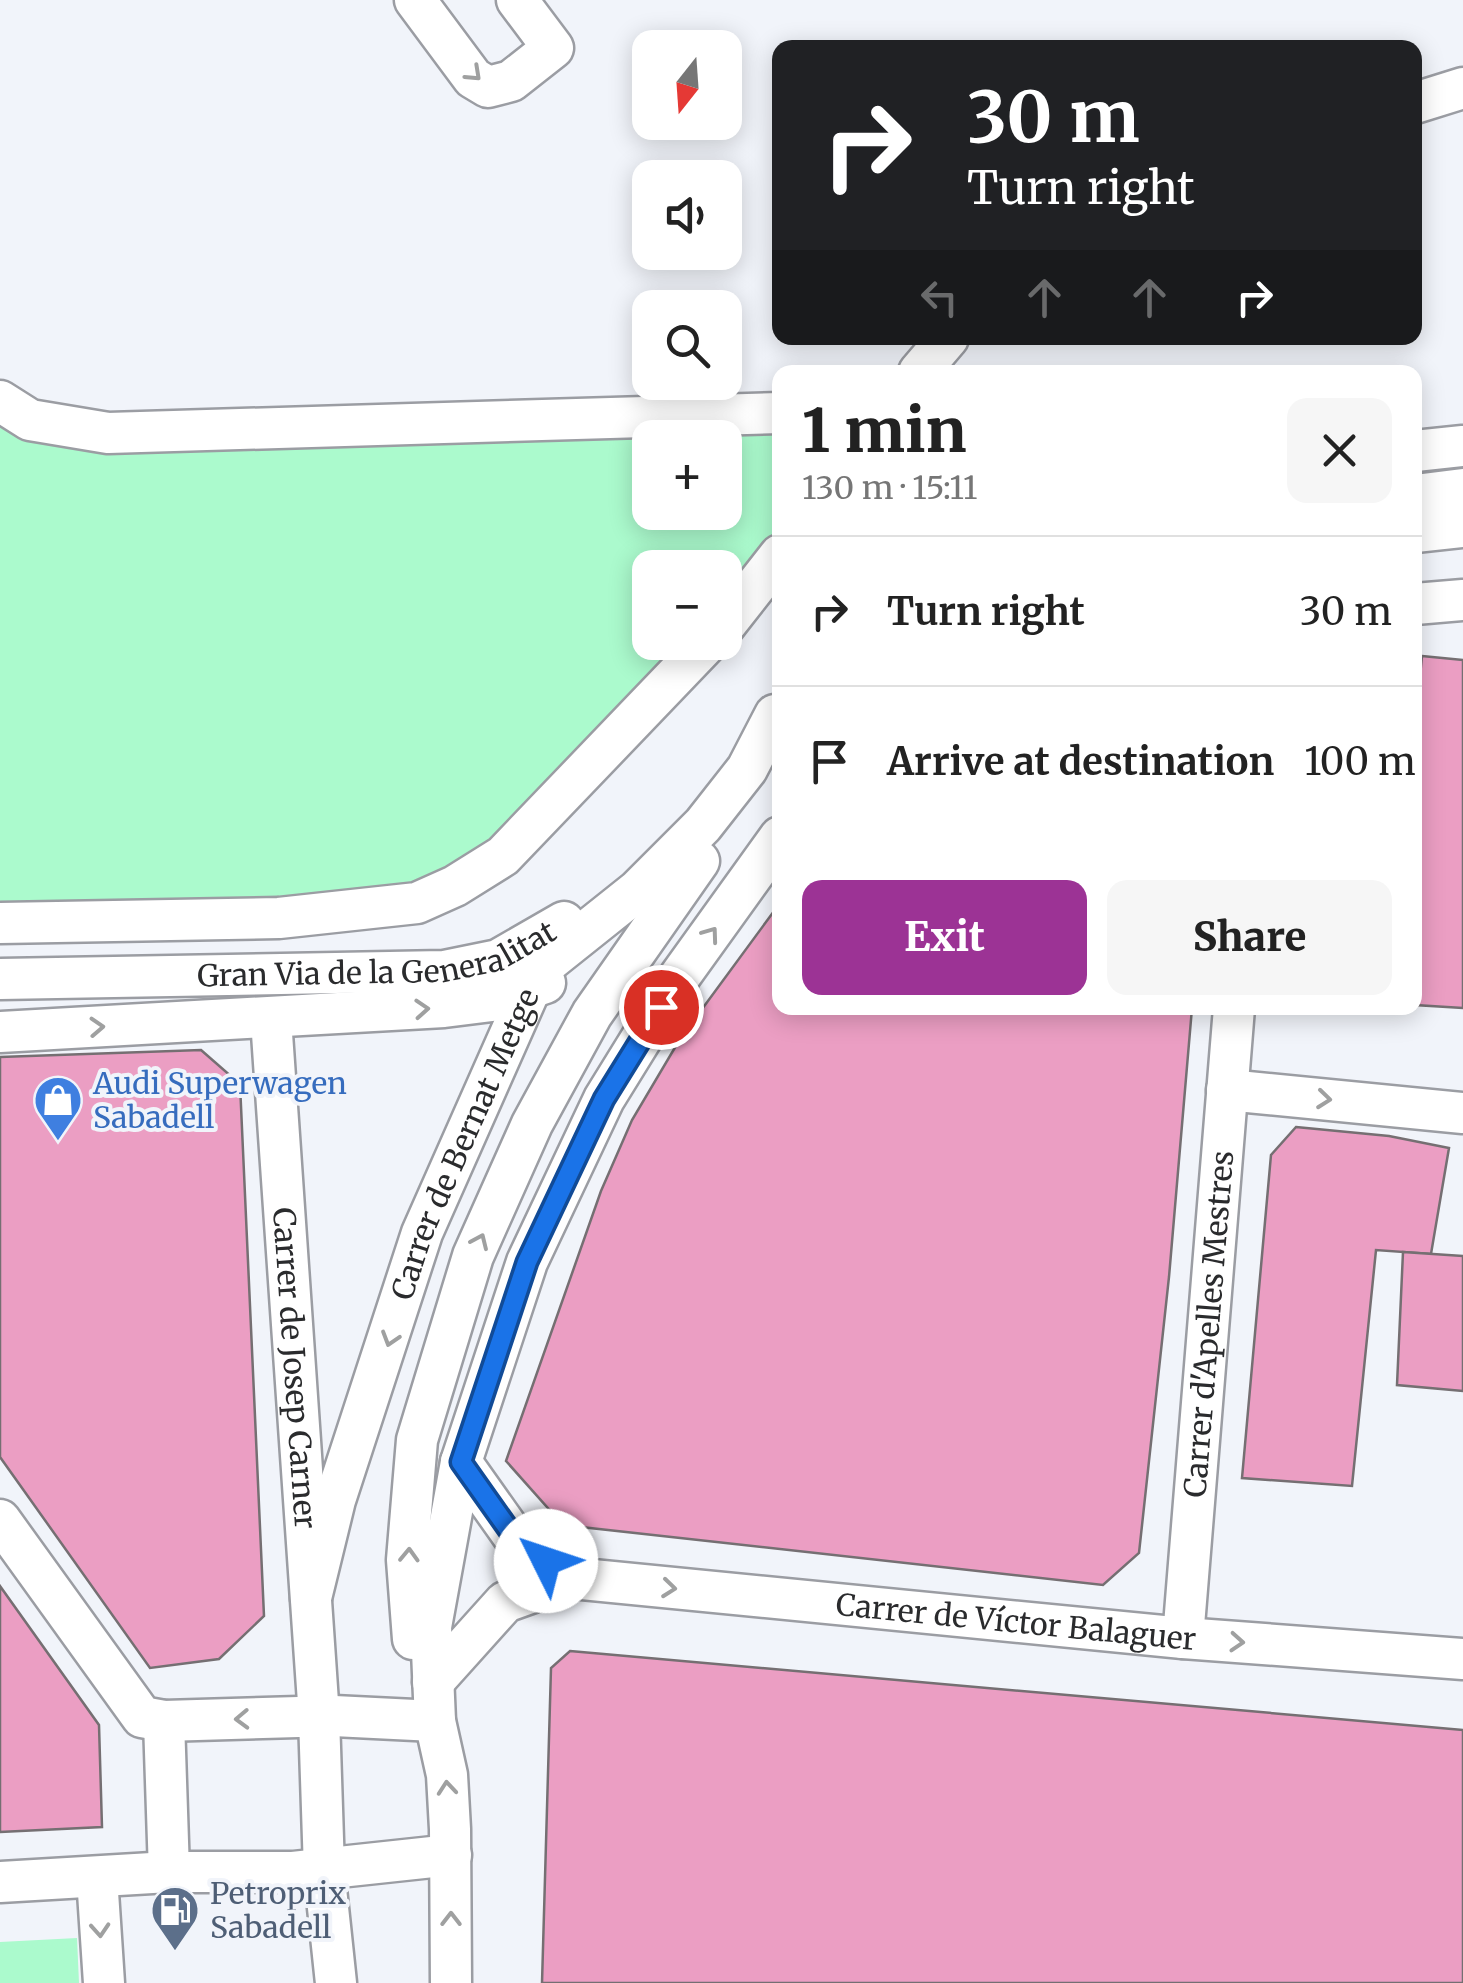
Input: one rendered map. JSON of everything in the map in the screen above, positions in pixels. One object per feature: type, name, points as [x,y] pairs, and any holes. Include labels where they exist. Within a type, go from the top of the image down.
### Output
[{"type":"street","points":[[415,0],[473,78],[488,86],[510,82],[553,48],[518,0]]},
{"type":"street","points":[[1422,101],[1463,88]]},
{"type":"street","points":[[925,365],[942,345]]},
{"type":"street","points":[[0,401],[30,420],[108,433],[772,413]]},
{"type":"street","points":[[1422,450],[1463,446]]},
{"type":"street","points":[[1422,494],[1463,489]]},
{"type":"street","points":[[1422,531],[1463,527]]},
{"type":"street","points":[[742,603],[772,565]]},
{"type":"street","points":[[1422,603],[1463,600]]},
{"type":"street","points":[[0,923],[279,918],[416,903],[456,886],[503,856],[691,660]]},
{"type":"street","name":"Gran Via de la Generalitat","points":[[0,979],[444,971],[498,960],[538,941],[618,885],[659,846],[772,720]]},
{"type":"street","name":"Carrer de Bernat Metge","points":[[311,1598],[335,1500],[422,1232],[477,1101],[533,990],[539,969],[638,890],[726,800],[772,723]]},
{"type":"street","name":"Gran Via de la Generalitat","points":[[0,1032],[271,1020],[444,1007],[533,990],[574,966],[642,914],[699,861],[772,778]]},
{"type":"street","name":"Carrer de Bernat Metge","points":[[451,1983],[451,1855],[447,1775],[434,1701],[433,1607],[461,1462],[527,1262],[604,1099],[680,976],[772,848]]},
{"type":"street","name":"Carrer de Bernat Metge","points":[[434,1701],[414,1652],[408,1578],[417,1440],[474,1256],[532,1124],[592,1014],[699,861]]},
{"type":"street","name":"Carrer d'Apelles Mestres","points":[[1183,1638],[1233,1015]]},
{"type":"street","name":"Carrer de Josep Carner","points":[[271,1020],[319,1716]]},
{"type":"street","points":[[1227,1090],[1463,1113]]},
{"type":"street","name":"Carrer de Víctor Balaguer","points":[[461,1462],[519,1544],[572,1578]]},
{"type":"street","points":[[0,1520],[142,1717],[164,1722],[319,1716],[434,1701]]},
{"type":"street","name":"Carrer de Víctor Balaguer","points":[[434,1701],[506,1602],[572,1578],[1183,1638],[1463,1659]]},
{"type":"street","points":[[319,1716],[324,1870],[336,1983]]},
{"type":"street","points":[[164,1722],[170,1872]]},
{"type":"street","points":[[0,1882],[170,1872],[324,1870],[451,1855]]},
{"type":"street","points":[[97,1877],[104,1983]]},
{"type":"green space","points":[[0,418],[632,429],[632,530],[742,530],[742,430],[772,431],[772,551],[742,590],[742,550],[632,550],[632,660],[683,660],[552,797],[439,882],[380,893],[0,917]]},
{"type":"green space","points":[[77,1938],[79,1983],[0,1983],[0,1942]]},
{"type":"building","points":[[1422,656],[1463,660],[1463,1008],[1422,1005]]},
{"type":"building","points":[[772,914],[772,1015],[1191,1015],[1169,1277],[1139,1553],[1103,1585],[563,1525],[506,1461],[601,1191],[632,1120],[680,1039]]},
{"type":"building","points":[[201,1050],[240,1084],[264,1616],[219,1659],[150,1668],[0,1457],[0,1057]]},
{"type":"building","points":[[1296,1127],[1389,1136],[1449,1148],[1431,1254],[1376,1250],[1352,1486],[1242,1478],[1271,1155]]},
{"type":"building","points":[[1403,1252],[1463,1256],[1463,1391],[1397,1385]]},
{"type":"building","points":[[0,1586],[99,1725],[102,1827],[0,1832]]},
{"type":"building","points":[[570,1651],[1463,1730],[1463,1983],[542,1983],[551,1668]]},
{"type":"place","name":"Audi Superwagen Sabadell","points":[[58,1142]]},
{"type":"place","name":"Petroprix Sabadell","points":[[175,1952]]},
{"type":"route","points":[[546,1561],[519,1544],[461,1462],[527,1262],[604,1099],[661,1007]]}]
